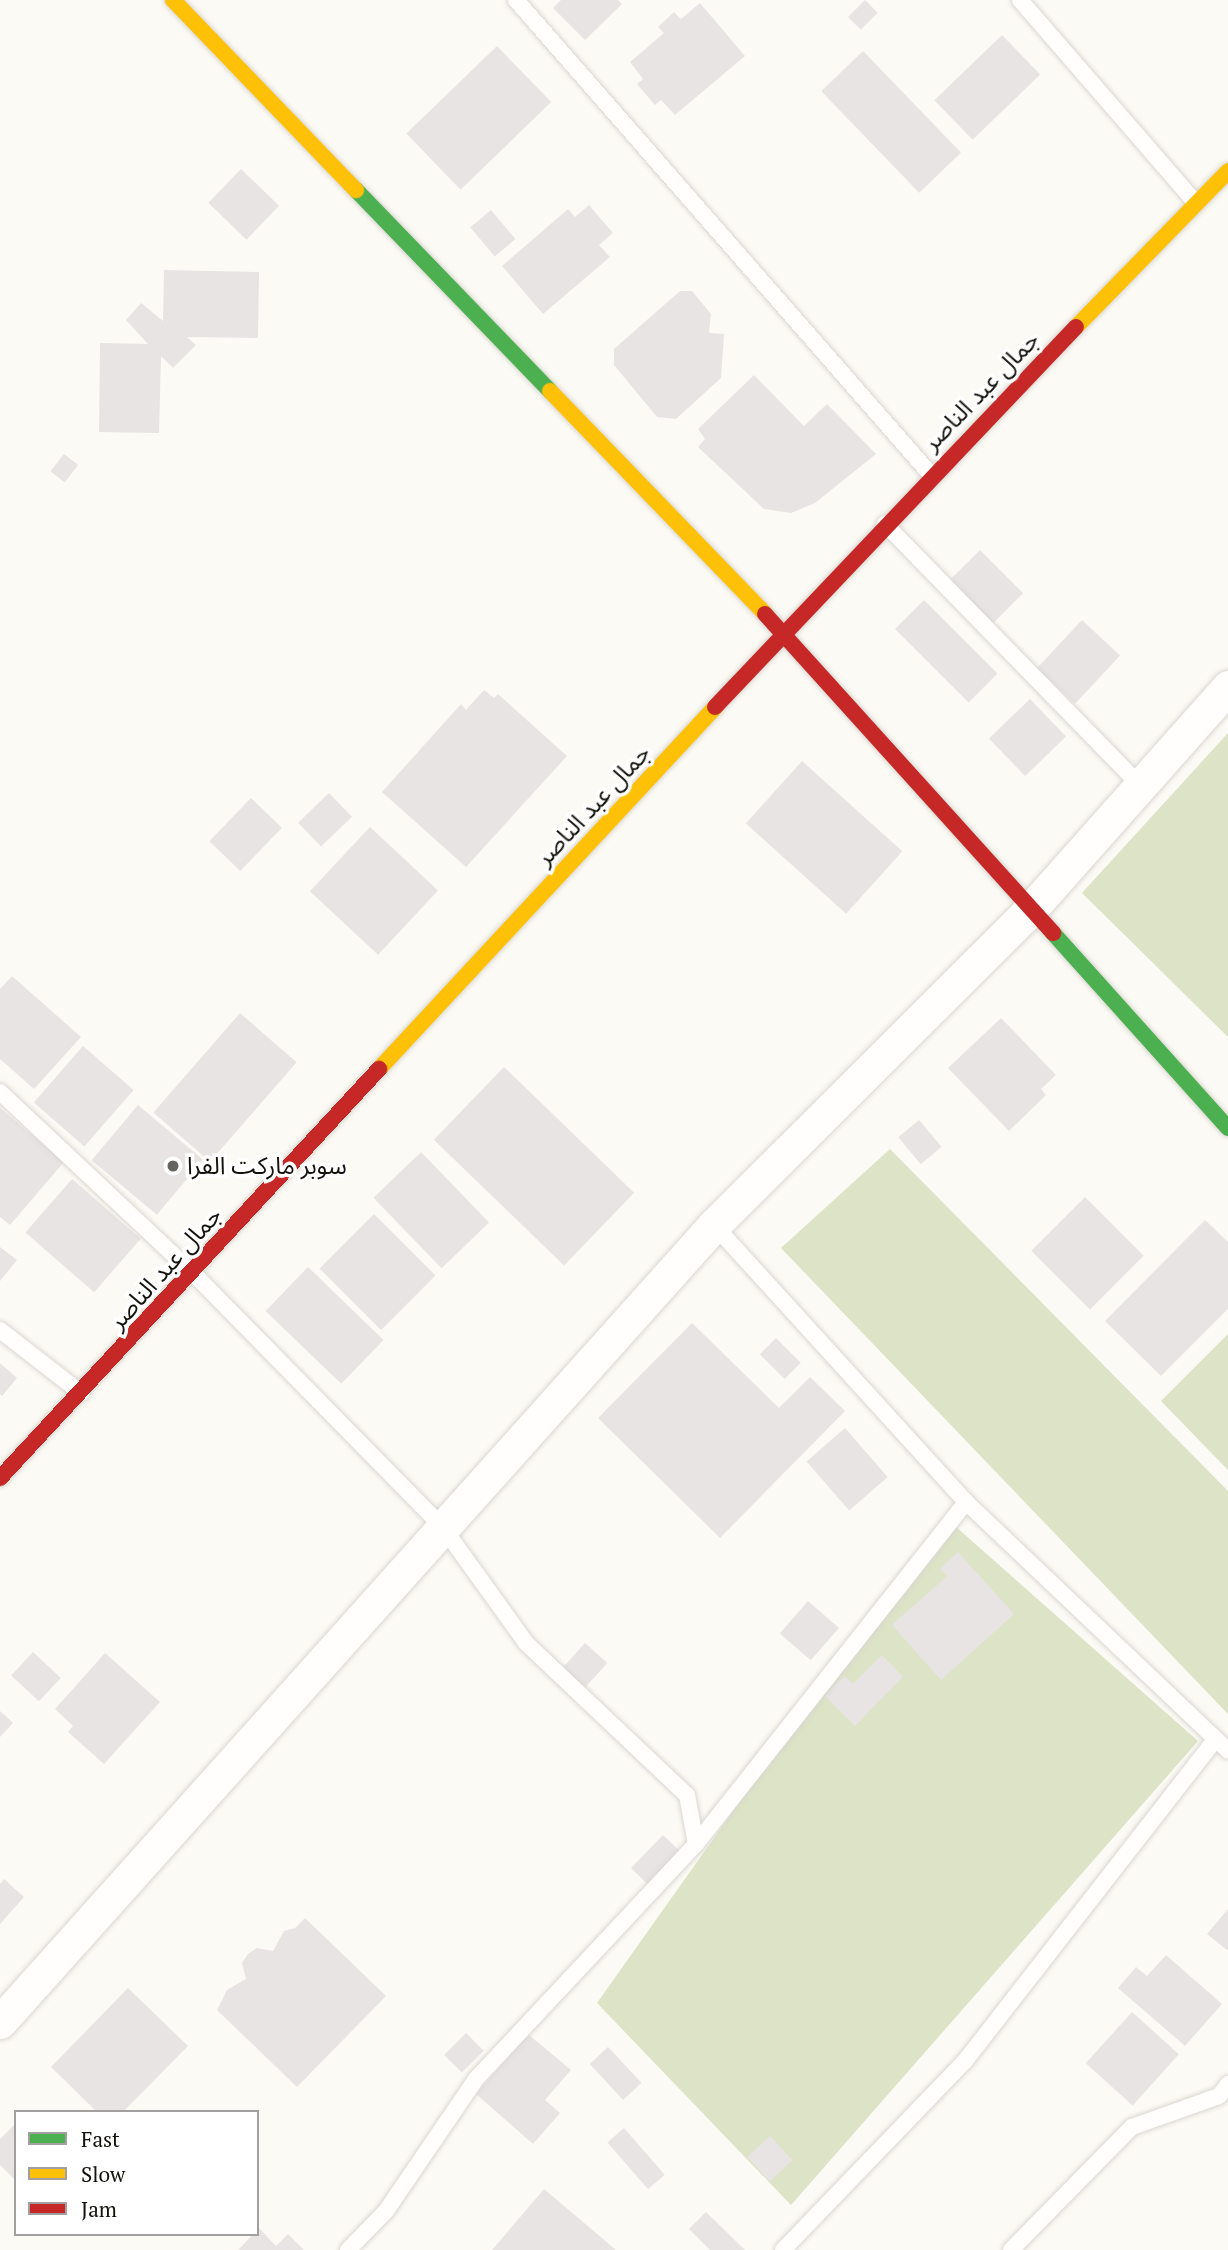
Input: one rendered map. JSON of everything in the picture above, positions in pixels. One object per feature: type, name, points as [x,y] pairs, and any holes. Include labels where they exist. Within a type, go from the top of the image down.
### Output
[{"type":"main road","points":[[173,0],[783,633],[1228,1128]]},
{"type":"main road","name":"جمال عبد الناصر","points":[[0,1478],[82,1393],[885,523],[1228,171]]},
{"type":"street","points":[[0,2022],[715,1225],[1031,909],[1228,687]]},
{"type":"lane","points":[[516,0],[932,475]]},
{"type":"lane","points":[[1020,0],[1196,203]]},
{"type":"lane","points":[[885,523],[1140,785]]},
{"type":"lane","points":[[0,1092],[192,1272],[442,1527],[526,1643],[687,1795],[696,1844]]},
{"type":"lane","points":[[715,1225],[966,1502],[1228,1751]]},
{"type":"lane","points":[[0,1330],[82,1393]]},
{"type":"lane","points":[[348,2250],[386,2211],[476,2079],[696,1844],[966,1502]]},
{"type":"lane","points":[[783,2250],[965,2061],[1216,1739]]},
{"type":"lane","points":[[1011,2250],[1132,2127],[1219,2096],[1228,2084]]},
{"type":"green space","points":[[1228,733],[1228,1037],[1082,893]]},
{"type":"green space","points":[[890,1149],[1228,1491],[1228,1714],[781,1248]]},
{"type":"green space","points":[[1228,1334],[1228,1470],[1161,1401]]},
{"type":"green space","points":[[955,1526],[1198,1741],[791,2205],[597,2003],[770,1759]]},
{"type":"building","points":[[561,0],[618,0],[622,4],[585,40],[553,8]]},
{"type":"building","points":[[865,0],[878,13],[861,30],[848,17]]},
{"type":"building","points":[[700,3],[745,56],[675,115],[661,100],[655,105],[637,84],[643,79],[630,62],[664,33],[658,27],[674,12],[681,19]]},
{"type":"building","points":[[1002,35],[1040,75],[973,140],[934,100]]},
{"type":"building","points":[[497,46],[551,102],[461,190],[406,134]]},
{"type":"building","points":[[863,51],[961,152],[919,193],[821,91]]},
{"type":"building","points":[[241,169],[279,206],[246,240],[208,203]]},
{"type":"building","points":[[589,205],[613,233],[599,245],[610,257],[543,314],[502,266],[568,209],[575,217]]},
{"type":"building","points":[[491,210],[515,239],[495,256],[470,227]]},
{"type":"building","points":[[164,270],[259,272],[258,338],[187,337],[196,345],[173,368],[161,356],[159,433],[99,432],[100,343],[148,344],[126,320],[141,303],[163,321]]},
{"type":"building","points":[[680,291],[692,291],[711,314],[709,333],[724,334],[721,378],[676,419],[657,417],[614,365],[614,349]]},
{"type":"building","points":[[754,375],[804,426],[827,404],[876,454],[815,503],[791,513],[764,509],[698,447],[705,439],[698,429]]},
{"type":"building","points":[[64,454],[78,465],[65,482],[50,471]]},
{"type":"building","points":[[980,550],[1023,593],[991,625],[948,582]]},
{"type":"building","points":[[924,600],[998,674],[969,703],[895,629]]},
{"type":"building","points":[[1082,620],[1120,655],[1075,704],[1037,668]]},
{"type":"building","points":[[484,690],[494,698],[498,694],[567,756],[466,867],[382,792],[461,704],[466,710]]},
{"type":"building","points":[[1030,699],[1066,736],[1025,776],[989,739]]},
{"type":"building","points":[[802,761],[902,851],[846,914],[746,823]]},
{"type":"building","points":[[329,793],[352,817],[321,847],[298,823]]},
{"type":"building","points":[[251,798],[282,828],[240,871],[209,841]]},
{"type":"building","points":[[370,827],[438,890],[378,955],[310,891]]},
{"type":"building","points":[[12,976],[81,1037],[34,1089],[0,1059],[0,989]]},
{"type":"building","points":[[240,1013],[297,1062],[210,1162],[153,1113]]},
{"type":"building","points":[[1001,1018],[1056,1075],[1041,1089],[1046,1095],[1009,1131],[948,1068]]},
{"type":"building","points":[[83,1046],[134,1090],[84,1147],[34,1103]]},
{"type":"building","points":[[504,1067],[634,1193],[564,1265],[434,1140]]},
{"type":"building","points":[[138,1105],[203,1160],[157,1215],[92,1160]]},
{"type":"building","points":[[0,1108],[64,1162],[10,1225],[0,1217]]},
{"type":"building","points":[[919,1120],[941,1147],[921,1164],[898,1137]]},
{"type":"building","points":[[421,1152],[489,1222],[442,1268],[374,1198]]},
{"type":"building","points":[[72,1179],[141,1239],[94,1292],[25,1233]]},
{"type":"building","points":[[1085,1197],[1144,1256],[1090,1309],[1031,1251]]},
{"type":"building","points":[[374,1214],[436,1276],[381,1330],[320,1268]]},
{"type":"building","points":[[1205,1220],[1228,1242],[1228,1309],[1161,1376],[1105,1321]]},
{"type":"building","points":[[0,1247],[17,1260],[0,1281]]},
{"type":"building","points":[[308,1267],[384,1340],[341,1384],[266,1311]]},
{"type":"building","points":[[692,1323],[779,1408],[810,1377],[845,1411],[720,1538],[598,1418]]},
{"type":"building","points":[[776,1338],[801,1363],[784,1379],[760,1354]]},
{"type":"building","points":[[0,1363],[17,1378],[2,1396],[0,1394]]},
{"type":"building","points":[[845,1428],[888,1477],[849,1511],[807,1461]]},
{"type":"building","points":[[958,1552],[1014,1614],[941,1680],[892,1625],[947,1576],[940,1569]]},
{"type":"building","points":[[808,1601],[839,1628],[811,1660],[780,1633]]},
{"type":"building","points":[[585,1643],[607,1663],[585,1688],[563,1668]]},
{"type":"building","points":[[33,1652],[61,1678],[39,1701],[11,1675]]},
{"type":"building","points":[[105,1653],[160,1702],[104,1764],[68,1732],[73,1726],[55,1709]]},
{"type":"building","points":[[882,1655],[903,1677],[855,1726],[825,1696],[844,1676],[853,1684]]},
{"type":"building","points":[[0,1711],[13,1723],[0,1737]]},
{"type":"building","points":[[663,1835],[685,1856],[653,1889],[631,1868]]},
{"type":"building","points":[[4,1879],[24,1897],[0,1924],[0,1884]]},
{"type":"building","points":[[1228,1909],[1228,1949],[1227,1950],[1207,1934]]},
{"type":"building","points":[[305,1918],[386,1996],[297,2087],[217,2010],[227,1990],[246,1979],[242,1963],[248,1954],[257,1948],[273,1951],[284,1931],[295,1928]]},
{"type":"building","points":[[1166,1955],[1222,2004],[1185,2046],[1118,1988],[1136,1967],[1147,1976]]},
{"type":"building","points":[[128,1988],[188,2046],[125,2110],[95,2110],[51,2067]]},
{"type":"building","points":[[1132,2012],[1179,2054],[1133,2105],[1086,2063]]},
{"type":"building","points":[[466,2033],[484,2051],[462,2073],[444,2055]]},
{"type":"building","points":[[528,2034],[571,2070],[545,2100],[560,2113],[533,2144],[476,2094]]},
{"type":"building","points":[[608,2047],[641,2083],[623,2100],[590,2064]]},
{"type":"building","points":[[14,2125],[14,2179],[0,2165],[0,2139]]},
{"type":"building","points":[[624,2128],[665,2175],[648,2189],[607,2142]]},
{"type":"building","points":[[770,2136],[793,2160],[770,2181],[747,2157]]},
{"type":"building","points":[[544,2189],[616,2250],[492,2250]]},
{"type":"building","points":[[706,2212],[745,2250],[710,2250],[689,2229]]},
{"type":"building","points":[[259,2228],[276,2246],[288,2234],[304,2250],[238,2250],[251,2236],[259,2236]]},
{"type":"traffic: fast","points":[[356,190],[550,391]]},
{"type":"traffic: fast","points":[[1053,933],[1228,1128]]},
{"type":"traffic: slow","points":[[173,0],[356,190]]},
{"type":"traffic: slow","points":[[1076,327],[1228,171]]},
{"type":"traffic: slow","points":[[550,391],[765,614]]},
{"type":"traffic: slow","points":[[379,1069],[715,707]]},
{"type":"traffic: jam","points":[[715,707],[1076,327]]},
{"type":"traffic: jam","points":[[765,614],[1053,933]]},
{"type":"traffic: jam","points":[[0,1478],[379,1069]]},
{"type":"place","name":"سوبر ماركت الفرا","points":[[173,1166]]}]
